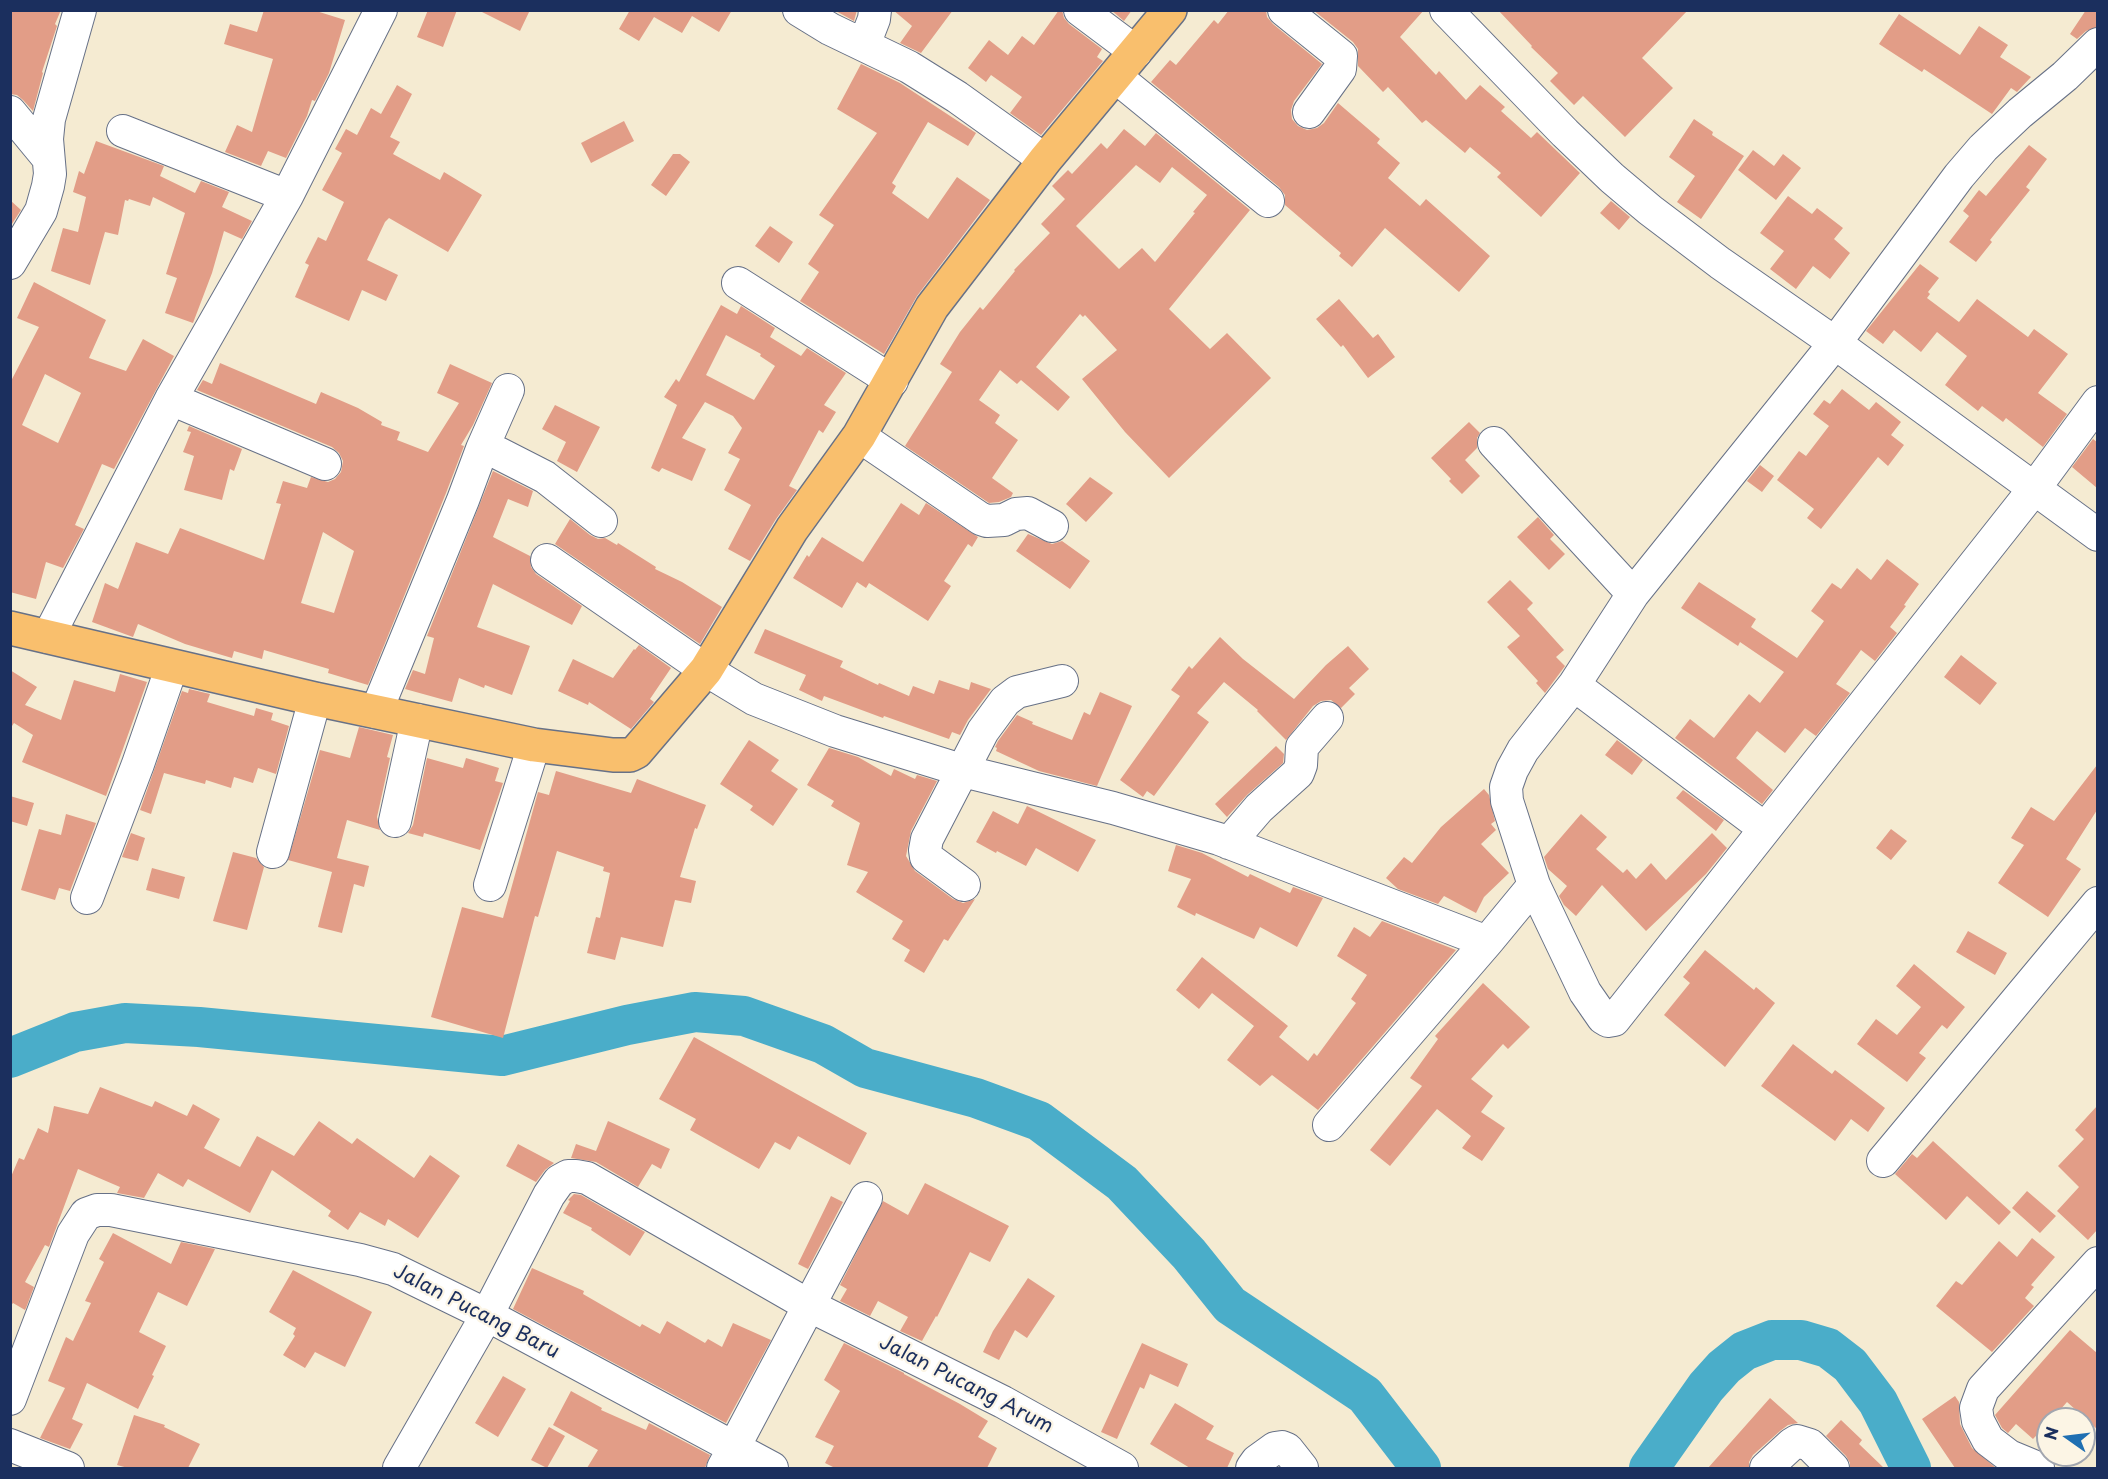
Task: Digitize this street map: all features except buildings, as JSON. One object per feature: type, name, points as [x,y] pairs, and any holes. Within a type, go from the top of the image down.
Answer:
[{"type":"main road","points":[[10,628],[315,699],[534,745],[613,755],[630,755],[636,752],[706,670],[792,529],[859,436],[932,307],[1045,160],[1170,10]]},
{"type":"street","points":[[10,263],[41,211],[48,186],[47,139],[53,99],[80,10]]},
{"type":"street","points":[[48,637],[171,399],[287,196],[381,10]]},
{"type":"street","points":[[799,10],[909,67],[957,97],[1045,160]]},
{"type":"street","points":[[864,45],[874,19],[874,10]]},
{"type":"street","points":[[1080,10],[1136,52]]},
{"type":"street","points":[[1284,10],[1341,56],[1340,69],[1309,112]]},
{"type":"street","points":[[1446,10],[1565,133],[1627,191],[1720,263],[1835,343],[2097,535]]},
{"type":"street","points":[[2097,44],[1983,148],[1959,176],[1835,343],[1633,594],[1574,685],[1523,750],[1512,770],[1506,787],[1507,801],[1534,885],[1585,992],[1603,1018],[1608,1021],[1614,1020],[2034,489],[2097,402]]},
{"type":"street","points":[[1116,77],[1268,201]]},
{"type":"street","points":[[10,112],[48,158]]},
{"type":"street","points":[[123,132],[287,196]]},
{"type":"street","points":[[738,283],[892,381]]},
{"type":"street","points":[[376,712],[508,390]]},
{"type":"street","points":[[171,399],[325,464]]},
{"type":"street","points":[[859,436],[981,519],[1004,520],[1021,513],[1028,513],[1052,526]]},
{"type":"street","points":[[1494,443],[1633,594]]},
{"type":"street","points":[[482,449],[498,453],[545,477],[601,521]]},
{"type":"street","points":[[547,560],[706,670],[754,699],[825,727],[962,770],[1113,808],[1229,843],[1487,942]]},
{"type":"street","points":[[87,898],[172,666]]},
{"type":"street","points":[[964,885],[926,857],[927,839],[983,731],[1005,701],[1017,692],[1062,681]]},
{"type":"street","points":[[1574,685],[1764,828]]},
{"type":"street","points":[[273,852],[315,699]]},
{"type":"street","points":[[1229,843],[1259,808],[1298,773],[1302,747],[1327,718]]},
{"type":"street","points":[[395,821],[417,720]]},
{"type":"street","points":[[490,885],[534,745]]},
{"type":"street","points":[[1329,1125],[1534,885]]},
{"type":"street","points":[[1883,1161],[2097,903]]},
{"type":"street","name":"Jalan Pucang Arum","points":[[487,1315],[549,1195],[559,1181],[568,1176],[587,1178],[808,1305],[1003,1402],[1122,1468]]},
{"type":"street","points":[[728,1458],[866,1197]]},
{"type":"street","name":"Jalan Pucang Baru","points":[[10,1399],[73,1234],[86,1214],[97,1210],[111,1210],[360,1260],[409,1276],[487,1315],[728,1458],[772,1468]]},
{"type":"street","points":[[2038,1468],[2009,1456],[1988,1440],[1978,1421],[1976,1408],[1983,1389],[2097,1263]]},
{"type":"street","points":[[399,1468],[487,1315]]},
{"type":"street","points":[[1766,1468],[1797,1441],[1810,1445],[1833,1468]]},
{"type":"street","points":[[10,1444],[68,1468]]},
{"type":"street","points":[[1252,1468],[1257,1461],[1275,1448],[1282,1446],[1294,1459]]},
{"type":"waterway","points":[[10,1058],[75,1032],[125,1023],[199,1027],[502,1056],[627,1025],[695,1012],[744,1016],[823,1044],[865,1068],[976,1098],[1039,1121],[1122,1183],[1189,1254],[1230,1305],[1365,1395],[1421,1468]]},
{"type":"waterway","points":[[1649,1468],[1706,1387],[1724,1367],[1744,1351],[1772,1340],[1801,1340],[1828,1348],[1850,1365],[1878,1402],[1911,1468]]}]
